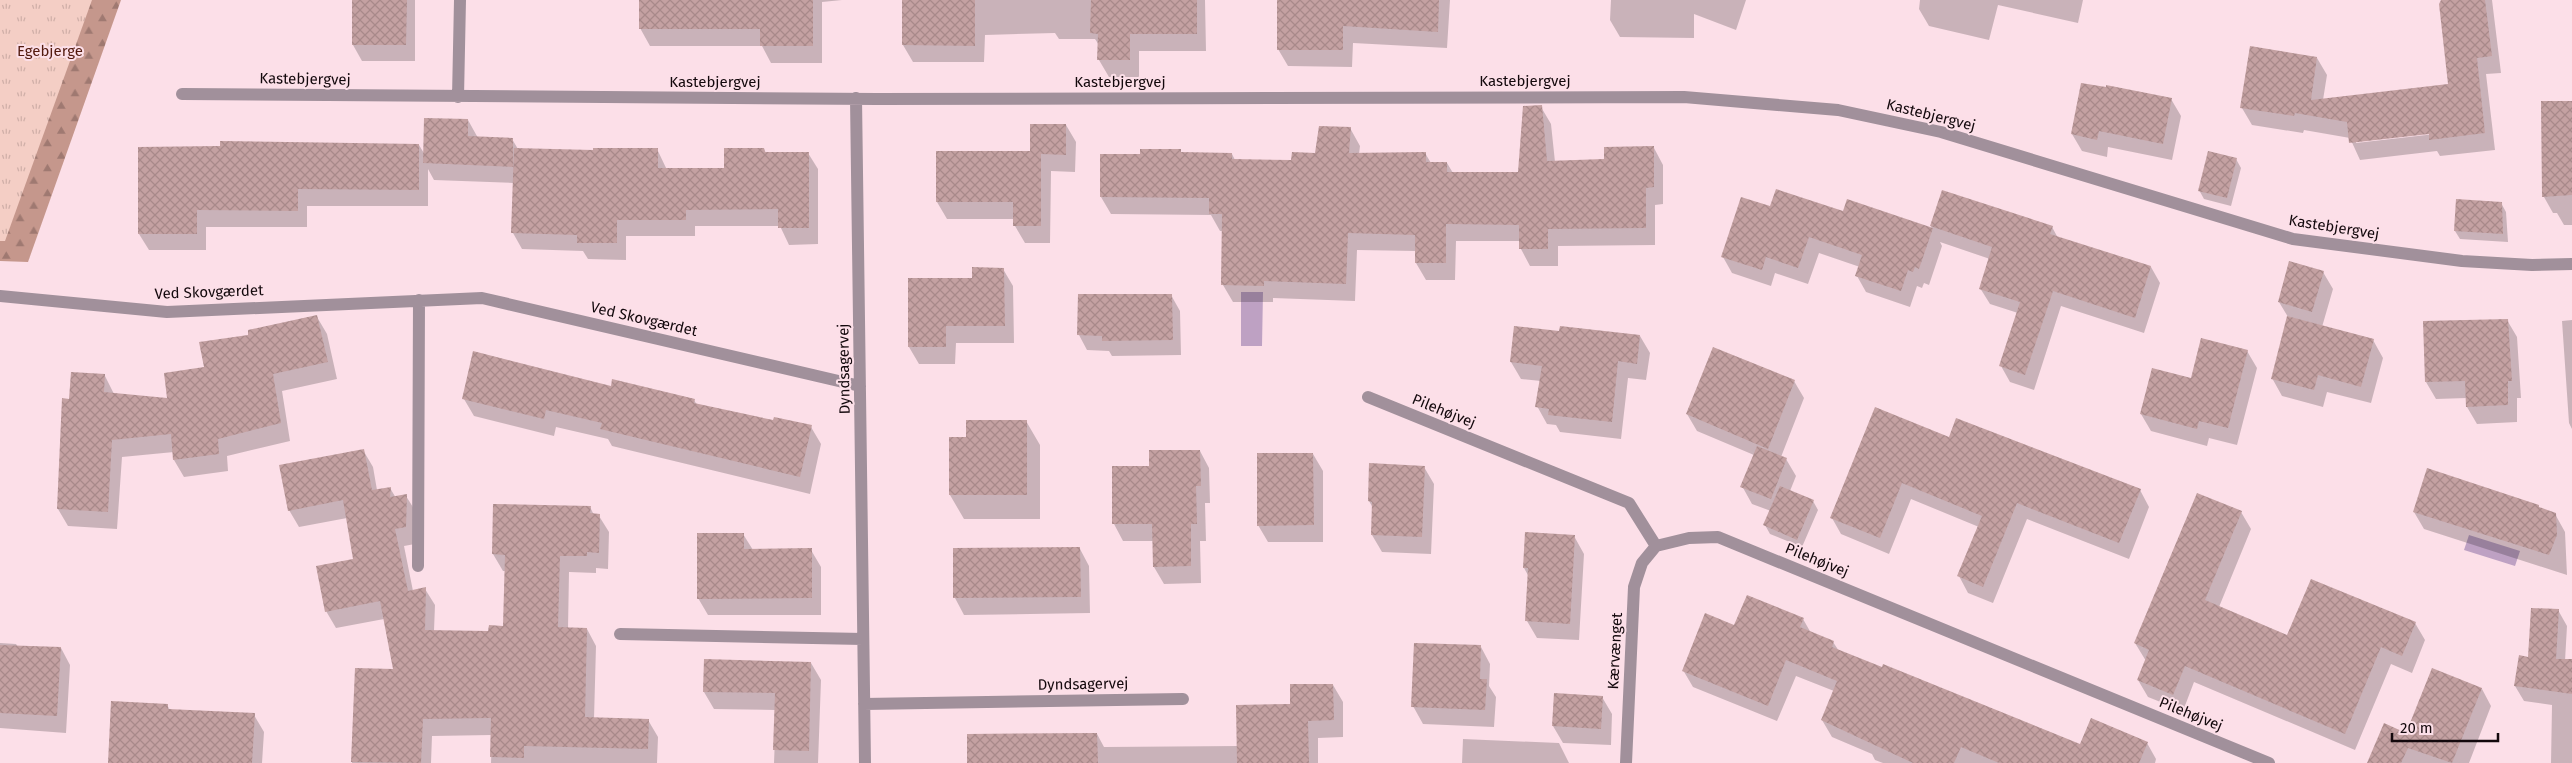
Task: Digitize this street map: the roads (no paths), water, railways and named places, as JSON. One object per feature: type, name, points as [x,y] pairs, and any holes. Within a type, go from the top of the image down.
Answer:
[{"type":"street","points":[[458,97],[460,0]]},
{"type":"street","name":"Kastebjergvej","points":[[182,94],[856,98],[1684,97],[1838,110],[1941,132],[2293,239],[2462,261],[2532,265],[2572,264]]},
{"type":"street","name":"Dyndsagervej","points":[[856,98],[865,763]]},
{"type":"street","name":"Ved Skovgærdet","points":[[0,296],[167,312],[482,298],[860,386]]},
{"type":"street","points":[[418,566],[419,300]]},
{"type":"street","name":"Pilehøjvej","points":[[1368,398],[1629,503],[1656,546],[1689,538],[1718,537],[2269,763]]},
{"type":"street","name":"Kærvænget","points":[[1626,763],[1634,587],[1642,563],[1656,546]]},
{"type":"street","points":[[620,634],[863,639]]},
{"type":"street","name":"Dyndsagervej","points":[[864,704],[1183,699]]},
{"type":"park label","name":"Egebjerge","points":[[50,51]]}]
